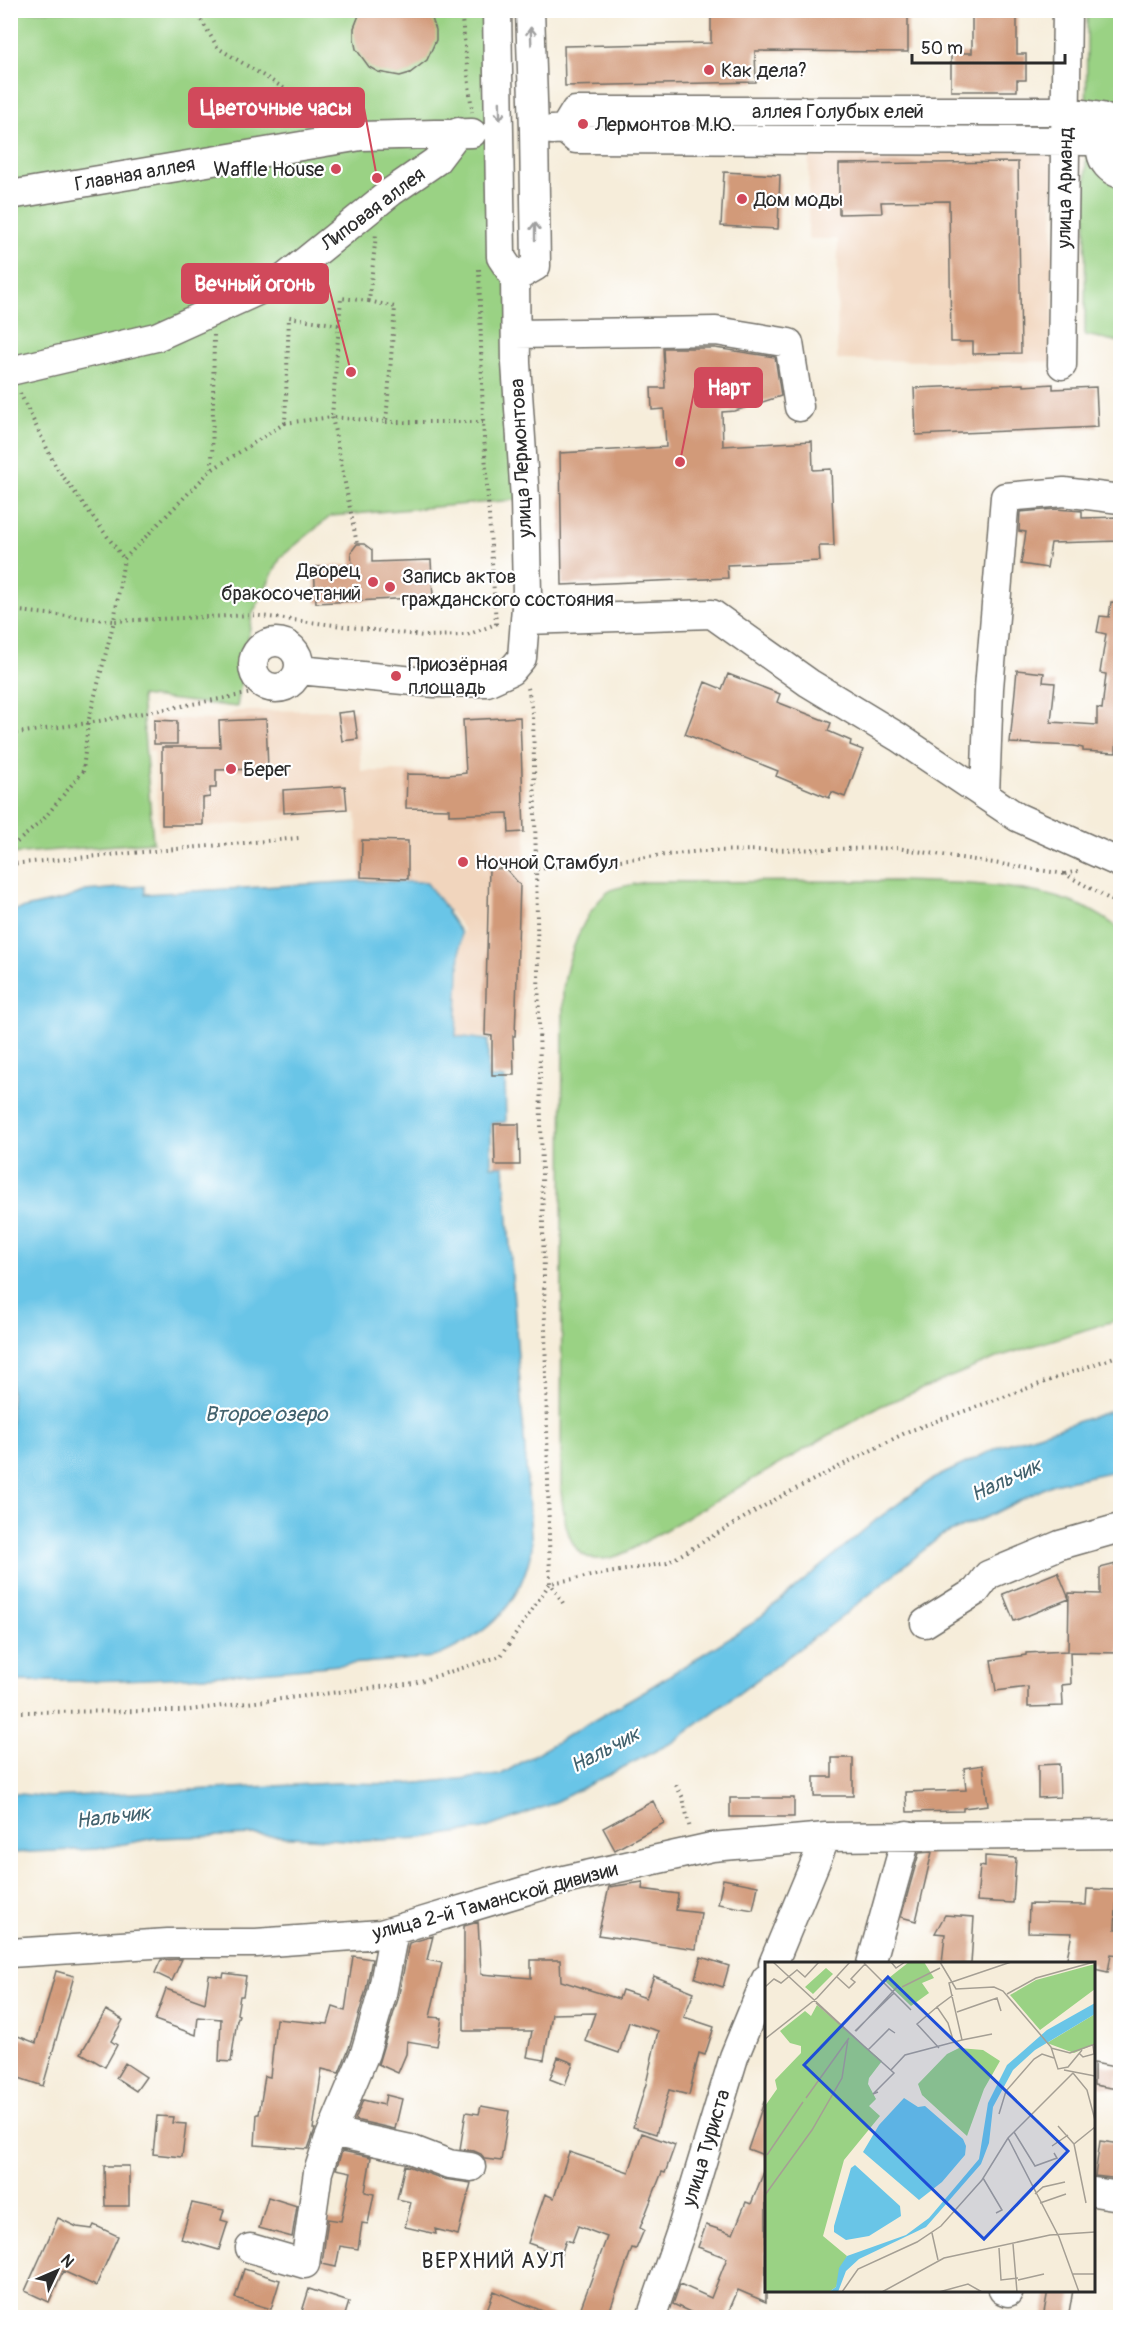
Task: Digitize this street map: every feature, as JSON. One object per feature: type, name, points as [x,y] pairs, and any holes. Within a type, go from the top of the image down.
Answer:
[{"type":"street","name":"улица Лермонтова","points":[[498,10],[501,257],[515,278],[525,499],[526,620],[522,658]]},
{"type":"street","points":[[515,278],[536,266],[530,10]]},
{"type":"street","name":"улица Арманд","points":[[1062,365],[1067,10]]},
{"type":"street","name":"аллея Голубых елей","points":[[558,129],[576,139],[1065,125],[1114,130]]},
{"type":"street","points":[[1114,130],[1102,157],[1106,165],[1120,174]]},
{"type":"street","name":"Главная аллея","points":[[10,195],[361,136],[466,133]]},
{"type":"street","name":"Липовая аллея","points":[[13,377],[156,337],[282,280],[380,201],[436,161],[466,133]]},
{"type":"street","points":[[516,334],[605,343],[716,331],[789,343],[799,407]]},
{"type":"street","points":[[985,795],[989,688],[1005,497],[1064,492],[1120,499]]},
{"type":"street","points":[[526,620],[712,614],[809,682],[898,737],[1017,817],[1119,860]]},
{"type":"street","points":[[290,679],[487,682],[511,670],[522,658]]},
{"type":"street","points":[[925,1623],[976,1591],[988,1575],[1060,1545],[1120,1528]]},
{"type":"street","name":"улица 2-й Таманской дивизии","points":[[10,1953],[168,1943],[256,1943],[381,1934],[551,1883],[712,1847],[826,1836],[1120,1834]]},
{"type":"street","points":[[872,1962],[907,1835]]},
{"type":"street","points":[[774,1962],[826,1836]]},
{"type":"street","points":[[250,2248],[305,2264],[318,2172],[365,2053],[382,1994],[394,1931]]},
{"type":"street","name":"улица Туриста","points":[[651,2318],[681,2231],[734,2057],[765,1981]]},
{"type":"street","points":[[332,2132],[410,2149],[449,2164],[471,2167]]},
{"type":"street","points":[[1095,2192],[1120,2196]]},
{"type":"path","points":[[195,10],[218,48],[361,136]]},
{"type":"path","points":[[461,10],[466,133]]},
{"type":"path","points":[[369,301],[380,201]]},
{"type":"path","points":[[10,610],[114,621],[252,615],[424,636],[467,635],[496,624],[483,422],[478,260]]},
{"type":"path","points":[[357,544],[332,417],[341,298],[394,307],[386,422]]},
{"type":"path","points":[[212,469],[215,310]]},
{"type":"path","points":[[285,423],[290,317],[339,325]]},
{"type":"path","points":[[13,377],[56,468],[124,560]]},
{"type":"path","points":[[10,848],[42,821],[83,771],[88,723],[114,621],[124,560],[212,469],[285,423],[332,417],[386,422],[483,422]]},
{"type":"path","points":[[522,658],[533,714],[550,1583],[565,1606]]},
{"type":"path","points":[[10,734],[88,723],[290,679]]},
{"type":"path","points":[[10,864],[299,838]]},
{"type":"path","points":[[537,869],[702,851],[897,848],[1065,874]]},
{"type":"path","points":[[10,1712],[181,1711],[414,1683],[501,1656],[550,1583],[667,1563],[776,1499],[909,1431],[1120,1355]]},
{"type":"path","points":[[676,1785],[684,1798],[694,1851]]},
{"type":"shaded area","points":[[809,149],[1054,152],[1052,362],[837,360],[838,239],[808,239]]},
{"type":"shaded area","points":[[358,710],[361,771],[462,772],[460,714],[526,715],[526,833],[520,1039],[457,1036],[463,929],[426,881],[360,880],[356,813],[159,831],[154,751],[149,751],[150,718],[216,720],[237,711]]},
{"type":"green space","points":[[11,11],[497,11],[525,499],[331,516],[281,557],[252,615],[237,707],[141,696],[153,842],[11,854]]},
{"type":"green space","points":[[1087,11],[1120,11],[1120,342],[1085,335]]},
{"type":"green space","points":[[899,881],[985,885],[1045,894],[1098,914],[1120,930],[1120,1319],[1001,1356],[876,1408],[627,1552],[609,1558],[594,1559],[583,1555],[569,1535],[561,1490],[563,989],[572,950],[584,924],[591,911],[608,892],[644,882]]},
{"type":"water","name":"Второе озеро","points":[[360,881],[426,882],[448,911],[447,913],[461,933],[456,1036],[488,1040],[488,1078],[505,1078],[506,1122],[491,1123],[491,1166],[504,1166],[532,1547],[520,1585],[512,1600],[489,1626],[458,1646],[434,1657],[180,1677],[96,1681],[11,1681],[11,911],[65,899],[85,891],[144,886],[145,894]]},
{"type":"water","name":"Нальчик","points":[[1120,1408],[1120,1470],[1053,1484],[993,1514],[941,1536],[843,1616],[673,1742],[547,1806],[483,1829],[422,1838],[363,1841],[256,1835],[155,1838],[98,1849],[11,1853],[11,1793],[50,1797],[335,1783],[407,1784],[500,1775],[646,1690],[753,1623],[876,1520],[931,1480],[1001,1446]]},
{"type":"building","points":[[361,10],[429,10],[436,30],[436,40],[427,60],[410,73],[400,76],[378,72],[369,67],[356,49],[354,39],[354,28]]},
{"type":"building","points":[[711,10],[908,13],[908,52],[755,51],[756,82],[565,86],[564,46],[711,43]]},
{"type":"building","points":[[972,10],[1017,10],[1017,54],[1026,54],[1026,80],[1017,80],[1017,91],[951,91],[951,53],[972,53]]},
{"type":"building","points":[[1018,162],[1021,353],[973,354],[973,342],[951,342],[949,201],[881,202],[882,213],[839,214],[839,164]]},
{"type":"building","points":[[724,172],[780,175],[778,229],[721,226]]},
{"type":"building","points":[[663,348],[715,348],[775,357],[781,396],[735,411],[722,412],[723,446],[812,441],[813,470],[831,469],[834,546],[819,546],[820,561],[727,565],[728,578],[562,585],[560,453],[666,447],[664,409],[652,410],[651,388],[665,388]]},
{"type":"building","points":[[1024,384],[1024,386],[1053,384],[1053,389],[1096,387],[1098,427],[916,435],[914,388]]},
{"type":"building","points":[[1056,509],[1082,511],[1082,518],[1120,517],[1120,541],[1051,543],[1047,568],[1021,564],[1026,532],[1019,531],[1020,512]]},
{"type":"building","name":"Дворец бракосочетаний","points":[[357,544],[364,544],[372,550],[372,562],[431,560],[433,597],[316,603],[314,567],[352,565],[351,552]]},
{"type":"building","points":[[1111,602],[1120,603],[1120,704],[1118,704],[1116,753],[1083,751],[1083,748],[1074,746],[1010,743],[1017,670],[1044,673],[1043,682],[1055,683],[1051,722],[1097,725],[1097,708],[1102,709],[1106,674],[1100,673],[1106,634],[1097,632],[1100,616],[1109,617]]},
{"type":"building","points":[[728,674],[780,694],[777,702],[831,723],[828,731],[851,741],[850,745],[863,750],[845,797],[832,792],[829,798],[776,776],[778,771],[685,734],[705,682],[722,689]]},
{"type":"building","points":[[354,711],[358,739],[342,741],[338,713]]},
{"type":"building","points":[[520,717],[524,832],[509,833],[508,813],[449,815],[449,809],[406,808],[407,774],[466,773],[463,720]]},
{"type":"building","points":[[266,719],[268,769],[216,770],[216,788],[210,788],[210,797],[203,798],[203,825],[162,825],[162,747],[220,747],[219,721]]},
{"type":"building","points":[[154,720],[177,721],[177,744],[154,744]]},
{"type":"building","points":[[345,786],[347,809],[284,813],[283,790]]},
{"type":"building","points":[[362,840],[408,841],[408,879],[361,877]]},
{"type":"building","points":[[489,868],[506,869],[520,885],[515,1036],[513,1036],[514,1075],[492,1075],[492,1036],[485,1035]]},
{"type":"building","points":[[494,1124],[519,1124],[520,1165],[495,1165]]},
{"type":"building","points":[[1120,1563],[1120,1653],[1070,1652],[1071,1684],[1062,1685],[1063,1706],[1028,1707],[1028,1687],[996,1691],[991,1660],[1026,1655],[1026,1653],[1068,1651],[1069,1593],[1100,1594],[1100,1568]]},
{"type":"building","points":[[1058,1572],[1069,1599],[1014,1621],[1003,1594]]},
{"type":"building","points":[[832,1758],[853,1758],[853,1796],[814,1796],[814,1777],[832,1777]]},
{"type":"building","points":[[1059,1764],[1060,1797],[1038,1798],[1038,1765]]},
{"type":"building","points":[[983,1765],[988,1805],[963,1808],[963,1811],[907,1812],[906,1792],[966,1790],[964,1768]]},
{"type":"building","points":[[730,1798],[794,1798],[794,1817],[730,1817]]},
{"type":"building","points":[[653,1801],[664,1823],[615,1850],[603,1828]]},
{"type":"building","points":[[932,1852],[916,1921],[901,1917],[919,1853]]},
{"type":"building","points":[[985,1856],[1016,1858],[1013,1903],[977,1901],[980,1866],[985,1867]]},
{"type":"building","points":[[723,1879],[758,1886],[753,1910],[718,1904]]},
{"type":"building","points":[[643,1882],[642,1889],[678,1894],[676,1910],[701,1913],[696,1949],[598,1935],[609,1887]]},
{"type":"building","points":[[1087,1889],[1117,1890],[1115,1929],[1120,1929],[1120,1955],[1111,1954],[1108,1972],[1095,1969],[1095,1962],[1067,1958],[1072,1933],[1028,1932],[1029,1904],[1086,1905]]},
{"type":"building","points":[[945,1915],[974,1917],[971,1962],[942,1962],[945,1934],[935,1933]]},
{"type":"building","points":[[478,1922],[481,1974],[531,1978],[531,1960],[560,1960],[561,1981],[619,1999],[622,1990],[646,1998],[654,1976],[694,1992],[684,2017],[714,2027],[705,2055],[699,2053],[689,2095],[669,2090],[656,2134],[633,2127],[658,2031],[629,2022],[619,2053],[585,2041],[595,2013],[552,2014],[544,2060],[527,2057],[532,2031],[464,2031],[464,1926]]},
{"type":"building","points":[[433,1936],[427,1960],[442,1963],[430,2017],[442,2018],[437,2046],[407,2041],[406,2054],[398,2073],[378,2064],[398,1999],[409,1943]]},
{"type":"building","points":[[353,1956],[372,1959],[366,1990],[339,2073],[322,2069],[313,2129],[315,2129],[308,2149],[255,2145],[257,2114],[259,2114],[265,2076],[270,2077],[276,2019],[328,2024],[333,2007],[345,2011]]},
{"type":"building","points":[[701,1957],[729,1966],[723,1987],[695,1978]]},
{"type":"building","points":[[182,1959],[172,1981],[155,1973],[161,1960]]},
{"type":"building","points":[[56,1971],[74,1976],[43,2086],[10,2075],[10,2033],[36,2043]]},
{"type":"building","points":[[224,1973],[246,1976],[243,1996],[240,1996],[231,2062],[219,2061],[221,2019],[198,2017],[196,2035],[155,2020],[166,1989],[205,2003],[209,1975],[223,1977]]},
{"type":"building","points":[[106,2010],[123,2020],[111,2041],[117,2045],[105,2067],[81,2053]]},
{"type":"building","points":[[558,2057],[573,2063],[565,2085],[550,2079]]},
{"type":"building","points":[[125,2063],[146,2077],[136,2091],[116,2078]]},
{"type":"building","points":[[1095,2063],[1120,2068],[1117,2089],[1095,2085]]},
{"type":"building","points":[[386,2095],[402,2099],[395,2129],[355,2120],[363,2100],[384,2105]]},
{"type":"building","points":[[764,2102],[765,2156],[748,2149]]},
{"type":"building","points":[[481,2106],[509,2111],[501,2161],[485,2159],[474,2151],[460,2149],[466,2112],[479,2114]]},
{"type":"building","points":[[157,2116],[173,2117],[172,2123],[186,2124],[182,2157],[153,2154]]},
{"type":"building","points":[[642,2133],[675,2145],[640,2228],[644,2230],[636,2249],[632,2248],[607,2318],[577,2318],[607,2237],[578,2226],[572,2242],[566,2240],[561,2255],[528,2243],[545,2194],[554,2198],[569,2152],[629,2172]]},
{"type":"building","points":[[1100,2141],[1120,2144],[1120,2179],[1095,2176]]},
{"type":"building","points":[[342,2151],[371,2157],[365,2192],[374,2194],[368,2224],[362,2223],[358,2249],[340,2246],[336,2267],[322,2264],[328,2219],[341,2221],[351,2172],[336,2169]]},
{"type":"building","points":[[405,2165],[443,2179],[471,2183],[458,2235],[435,2229],[436,2234],[405,2227],[411,2202],[397,2199]]},
{"type":"building","points":[[104,2166],[129,2166],[129,2206],[105,2206]]},
{"type":"building","points":[[765,2169],[766,2302],[738,2290],[726,2318],[703,2318],[673,2304],[680,2284],[711,2298],[727,2258],[698,2247],[706,2225],[733,2234],[746,2202],[751,2204]]},
{"type":"building","points":[[268,2197],[297,2206],[292,2237],[259,2228]]},
{"type":"building","points":[[192,2203],[224,2210],[221,2220],[228,2222],[219,2250],[181,2239]]},
{"type":"building","points":[[58,2218],[77,2227],[92,2229],[94,2225],[118,2236],[96,2286],[63,2271],[49,2302],[25,2291]]},
{"type":"building","points":[[244,2269],[280,2280],[271,2309],[235,2298]]},
{"type":"building","points":[[309,2289],[349,2302],[344,2318],[300,2318]]},
{"type":"building","points":[[494,2291],[557,2317],[557,2318],[484,2318]]},
{"type":"building","points":[[1048,2292],[1073,2292],[1068,2318],[1043,2318]]},
{"type":"place","name":"Как дела?","points":[[709,70]]},
{"type":"place","name":"Лермонтов М.Ю.","points":[[583,124]]},
{"type":"place","name":"Waffle House","points":[[336,169]]},
{"type":"place","name":"Цветочные часы","points":[[377,178]]},
{"type":"place","name":"Дом моды","points":[[742,199]]},
{"type":"place","name":"Вечный огонь","points":[[351,372]]},
{"type":"place","name":"Нарт","points":[[680,462]]},
{"type":"place","name":"Дворец бракосочетаний","points":[[373,582]]},
{"type":"place","name":"Запись актов гражданского состояния","points":[[390,587]]},
{"type":"place","name":"Приозёрная площадь","points":[[396,676]]},
{"type":"place","name":"Берег","points":[[231,769]]},
{"type":"place","name":"Ночной Стамбул","points":[[463,862]]},
{"type":"district","name":"ВЕРХНИЙ АУЛ","points":[[493,2261]]}]
